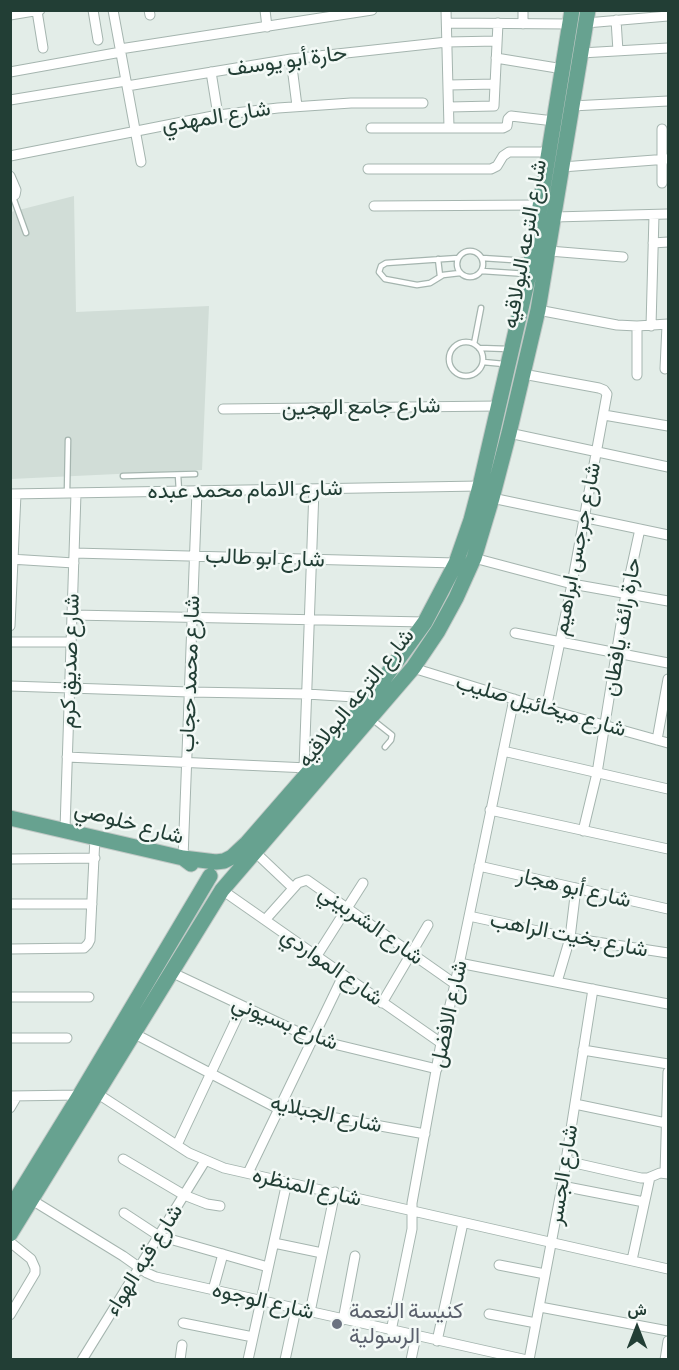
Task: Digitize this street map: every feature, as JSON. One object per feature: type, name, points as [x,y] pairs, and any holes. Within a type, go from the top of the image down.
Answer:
[{"type":"main road","name":"شارع الترعه البولاقيه","points":[[183,858],[216,862],[232,857],[317,765],[371,719],[413,668],[452,606],[474,558],[492,498],[538,310],[581,53],[579,17]]},
{"type":"main road","name":"شارع الترعه البولاقيه","points":[[10,1209],[26,1196],[98,1094],[227,885],[256,853],[317,765],[370,698],[425,622],[456,563],[471,520],[499,406],[530,267],[563,69],[579,17]]},
{"type":"main road","points":[[530,267],[544,277]]},
{"type":"main road","name":"شارع خلوصي","points":[[10,818],[183,858],[227,885]]},
{"type":"main road","name":"شارع الترعه البولاقيه","points":[[10,1234],[26,1196],[80,1095],[210,876]]},
{"type":"street","points":[[93,10],[98,40]]},
{"type":"street","points":[[113,10],[141,162]]},
{"type":"street","points":[[265,10],[267,27]]},
{"type":"street","points":[[10,72],[120,51],[372,10]]},
{"type":"street","points":[[446,10],[449,128]]},
{"type":"street","points":[[523,10],[523,24]]},
{"type":"street","points":[[10,15],[39,11],[43,48]]},
{"type":"street","points":[[447,23],[523,24],[579,17],[616,20],[669,16]]},
{"type":"street","points":[[616,20],[618,51]]},
{"type":"street","points":[[449,107],[494,106],[498,23]]},
{"type":"street","name":"حارة أبو يوسف","points":[[10,100],[291,59],[447,42],[497,41]]},
{"type":"street","points":[[581,53],[669,48]]},
{"type":"street","points":[[496,58],[563,69]]},
{"type":"street","points":[[291,59],[297,106]]},
{"type":"street","points":[[212,72],[218,115]]},
{"type":"street","points":[[449,85],[495,84]]},
{"type":"street","points":[[572,106],[669,101]]},
{"type":"street","name":"شارع المهدي","points":[[10,156],[218,115],[297,106],[423,103]]},
{"type":"street","points":[[371,128],[503,128],[507,126],[510,116],[554,121]]},
{"type":"street","points":[[662,129],[665,160],[662,183]]},
{"type":"street","points":[[368,169],[491,169],[497,166],[503,156],[509,152],[549,152]]},
{"type":"street","points":[[562,167],[665,160]]},
{"type":"street","points":[[10,176],[16,190],[12,197]]},
{"type":"street","points":[[374,206],[540,205]]},
{"type":"street","points":[[554,217],[669,214]]},
{"type":"street","points":[[651,326],[654,215]]},
{"type":"street","points":[[653,243],[669,242]]},
{"type":"street","points":[[549,251],[623,257]]},
{"type":"street","points":[[538,310],[611,324],[637,326],[668,324],[664,369]]},
{"type":"street","points":[[637,326],[637,375]]},
{"type":"street","name":"شارع جرجس ابراهيم","points":[[523,374],[604,390],[607,394],[546,709]]},
{"type":"street","name":"شارع جامع الهجين","points":[[223,409],[499,406]]},
{"type":"street","points":[[604,415],[669,426]]},
{"type":"street","points":[[509,433],[669,467]]},
{"type":"street","name":"شارع الامام محمد عبده","points":[[13,494],[480,486]]},
{"type":"street","points":[[68,757],[317,765],[307,694],[314,489]]},
{"type":"street","name":"شارع محمد حجاب","points":[[183,858],[197,491]]},
{"type":"street","name":"شارع صديق كرم","points":[[65,829],[74,558],[72,493]]},
{"type":"street","points":[[10,626],[13,494]]},
{"type":"street","points":[[492,498],[669,535]]},
{"type":"street","name":"حارة رائف يافطان","points":[[583,831],[597,773],[626,593],[640,529]]},
{"type":"street","name":"شارع ابو طالب","points":[[12,559],[194,556],[456,563]]},
{"type":"street","points":[[474,558],[572,584],[669,601]]},
{"type":"street","points":[[72,615],[425,622]]},
{"type":"street","points":[[515,633],[669,663]]},
{"type":"street","points":[[10,642],[71,642]]},
{"type":"street","name":"شارع ميخائيل صليب","points":[[413,668],[546,709],[669,743]]},
{"type":"street","points":[[657,740],[669,679]]},
{"type":"street","points":[[10,686],[307,694],[370,698]]},
{"type":"street","name":"شارع الافضل","points":[[392,1330],[412,1229],[412,1203],[441,1043],[514,699]]},
{"type":"street","points":[[503,751],[669,789]]},
{"type":"street","points":[[490,810],[669,849]]},
{"type":"street","points":[[10,949],[84,948],[90,940],[95,837]]},
{"type":"street","points":[[256,853],[293,888]]},
{"type":"street","points":[[10,859],[94,858]]},
{"type":"street","name":"شارع أبو هجار","points":[[479,866],[669,909]]},
{"type":"street","name":"شارع الشربيني","points":[[265,920],[300,881],[307,880],[455,984]]},
{"type":"street","points":[[316,957],[363,883]]},
{"type":"street","name":"شارع المواردي","points":[[227,885],[265,920],[441,1043]]},
{"type":"street","points":[[557,982],[570,938],[576,888]]},
{"type":"street","points":[[10,904],[92,904]]},
{"type":"street","name":"شارع بخيت الراهب","points":[[469,915],[570,938],[669,953]]},
{"type":"street","points":[[382,1003],[428,925]]},
{"type":"street","points":[[459,963],[669,1004]]},
{"type":"street","name":"شارع بسيوني","points":[[173,974],[313,1039],[437,1069]]},
{"type":"street","points":[[248,1173],[343,976]]},
{"type":"street","name":"شارع الجسر","points":[[528,1359],[562,1186],[593,989]]},
{"type":"street","points":[[10,997],[89,998]]},
{"type":"street","points":[[177,1145],[242,1007]]},
{"type":"street","name":"شارع الجبلايه","points":[[135,1034],[280,1108],[425,1134]]},
{"type":"street","points":[[10,1038],[67,1038]]},
{"type":"street","points":[[583,1050],[669,1064]]},
{"type":"street","points":[[566,1161],[640,1178],[667,1174],[666,1123],[669,1072]]},
{"type":"street","points":[[10,1108],[14,1096],[98,1094]]},
{"type":"street","name":"شارع المنظره","points":[[98,1094],[177,1145],[205,1161],[224,1168],[669,1269]]},
{"type":"street","points":[[575,1104],[666,1123]]},
{"type":"street","points":[[123,1160],[184,1195],[207,1204],[220,1206]]},
{"type":"street","name":"شارع قبه الهواء","points":[[82,1359],[205,1161]]},
{"type":"street","points":[[632,1260],[650,1177]]},
{"type":"street","points":[[248,1359],[287,1182]]},
{"type":"street","points":[[562,1186],[645,1202]]},
{"type":"street","points":[[310,1312],[335,1192]]},
{"type":"street","name":"شارع الوجوه","points":[[26,1196],[156,1277],[437,1341],[528,1359]]},
{"type":"street","points":[[124,1213],[159,1236],[268,1267]]},
{"type":"street","points":[[437,1341],[463,1222]]},
{"type":"street","points":[[10,1242],[30,1258],[35,1268],[35,1273],[10,1315]]},
{"type":"street","points":[[274,1242],[322,1253]]},
{"type":"street","points":[[213,1290],[223,1254]]},
{"type":"street","points":[[343,1320],[356,1256]]},
{"type":"street","points":[[499,1265],[545,1274]]},
{"type":"street","points":[[540,1307],[669,1331]]},
{"type":"street","points":[[285,1359],[296,1309]]},
{"type":"street","points":[[489,1314],[536,1323]]},
{"type":"street","points":[[183,1323],[253,1337]]},
{"type":"street","points":[[411,1359],[416,1336]]},
{"type":"street","points":[[664,1359],[669,1341]]},
{"type":"street","points":[[180,1359],[182,1345]]},
{"type":"lane","points":[[12,197],[26,233]]},
{"type":"lane","points":[[460,273],[456,266],[458,258],[464,252],[472,251],[482,258],[530,267]]},
{"type":"lane","points":[[458,258],[386,263],[381,266],[379,272],[385,279],[417,285],[430,283],[440,276],[460,273],[472,277],[482,270],[530,267]]},
{"type":"lane","points":[[482,258],[482,270]]},
{"type":"lane","points":[[438,259],[440,276]]},
{"type":"lane","points":[[476,346],[481,308]]},
{"type":"lane","points":[[476,346],[482,352],[483,362],[478,371],[468,375],[458,374],[451,366],[450,356],[455,347],[464,342],[510,357]]},
{"type":"lane","points":[[483,362],[510,357]]},
{"type":"lane","points":[[68,440],[72,493]]},
{"type":"lane","points":[[123,476],[195,474]]},
{"type":"lane","points":[[178,475],[179,491]]},
{"type":"lane","points":[[371,719],[392,735],[385,747]]},
{"type":"shaded area","points":[[74,196],[76,312],[209,306],[202,470],[11,479],[11,212]]},
{"type":"place","name":"كنيسة النعمة الرسولية","points":[[337,1324]]}]
